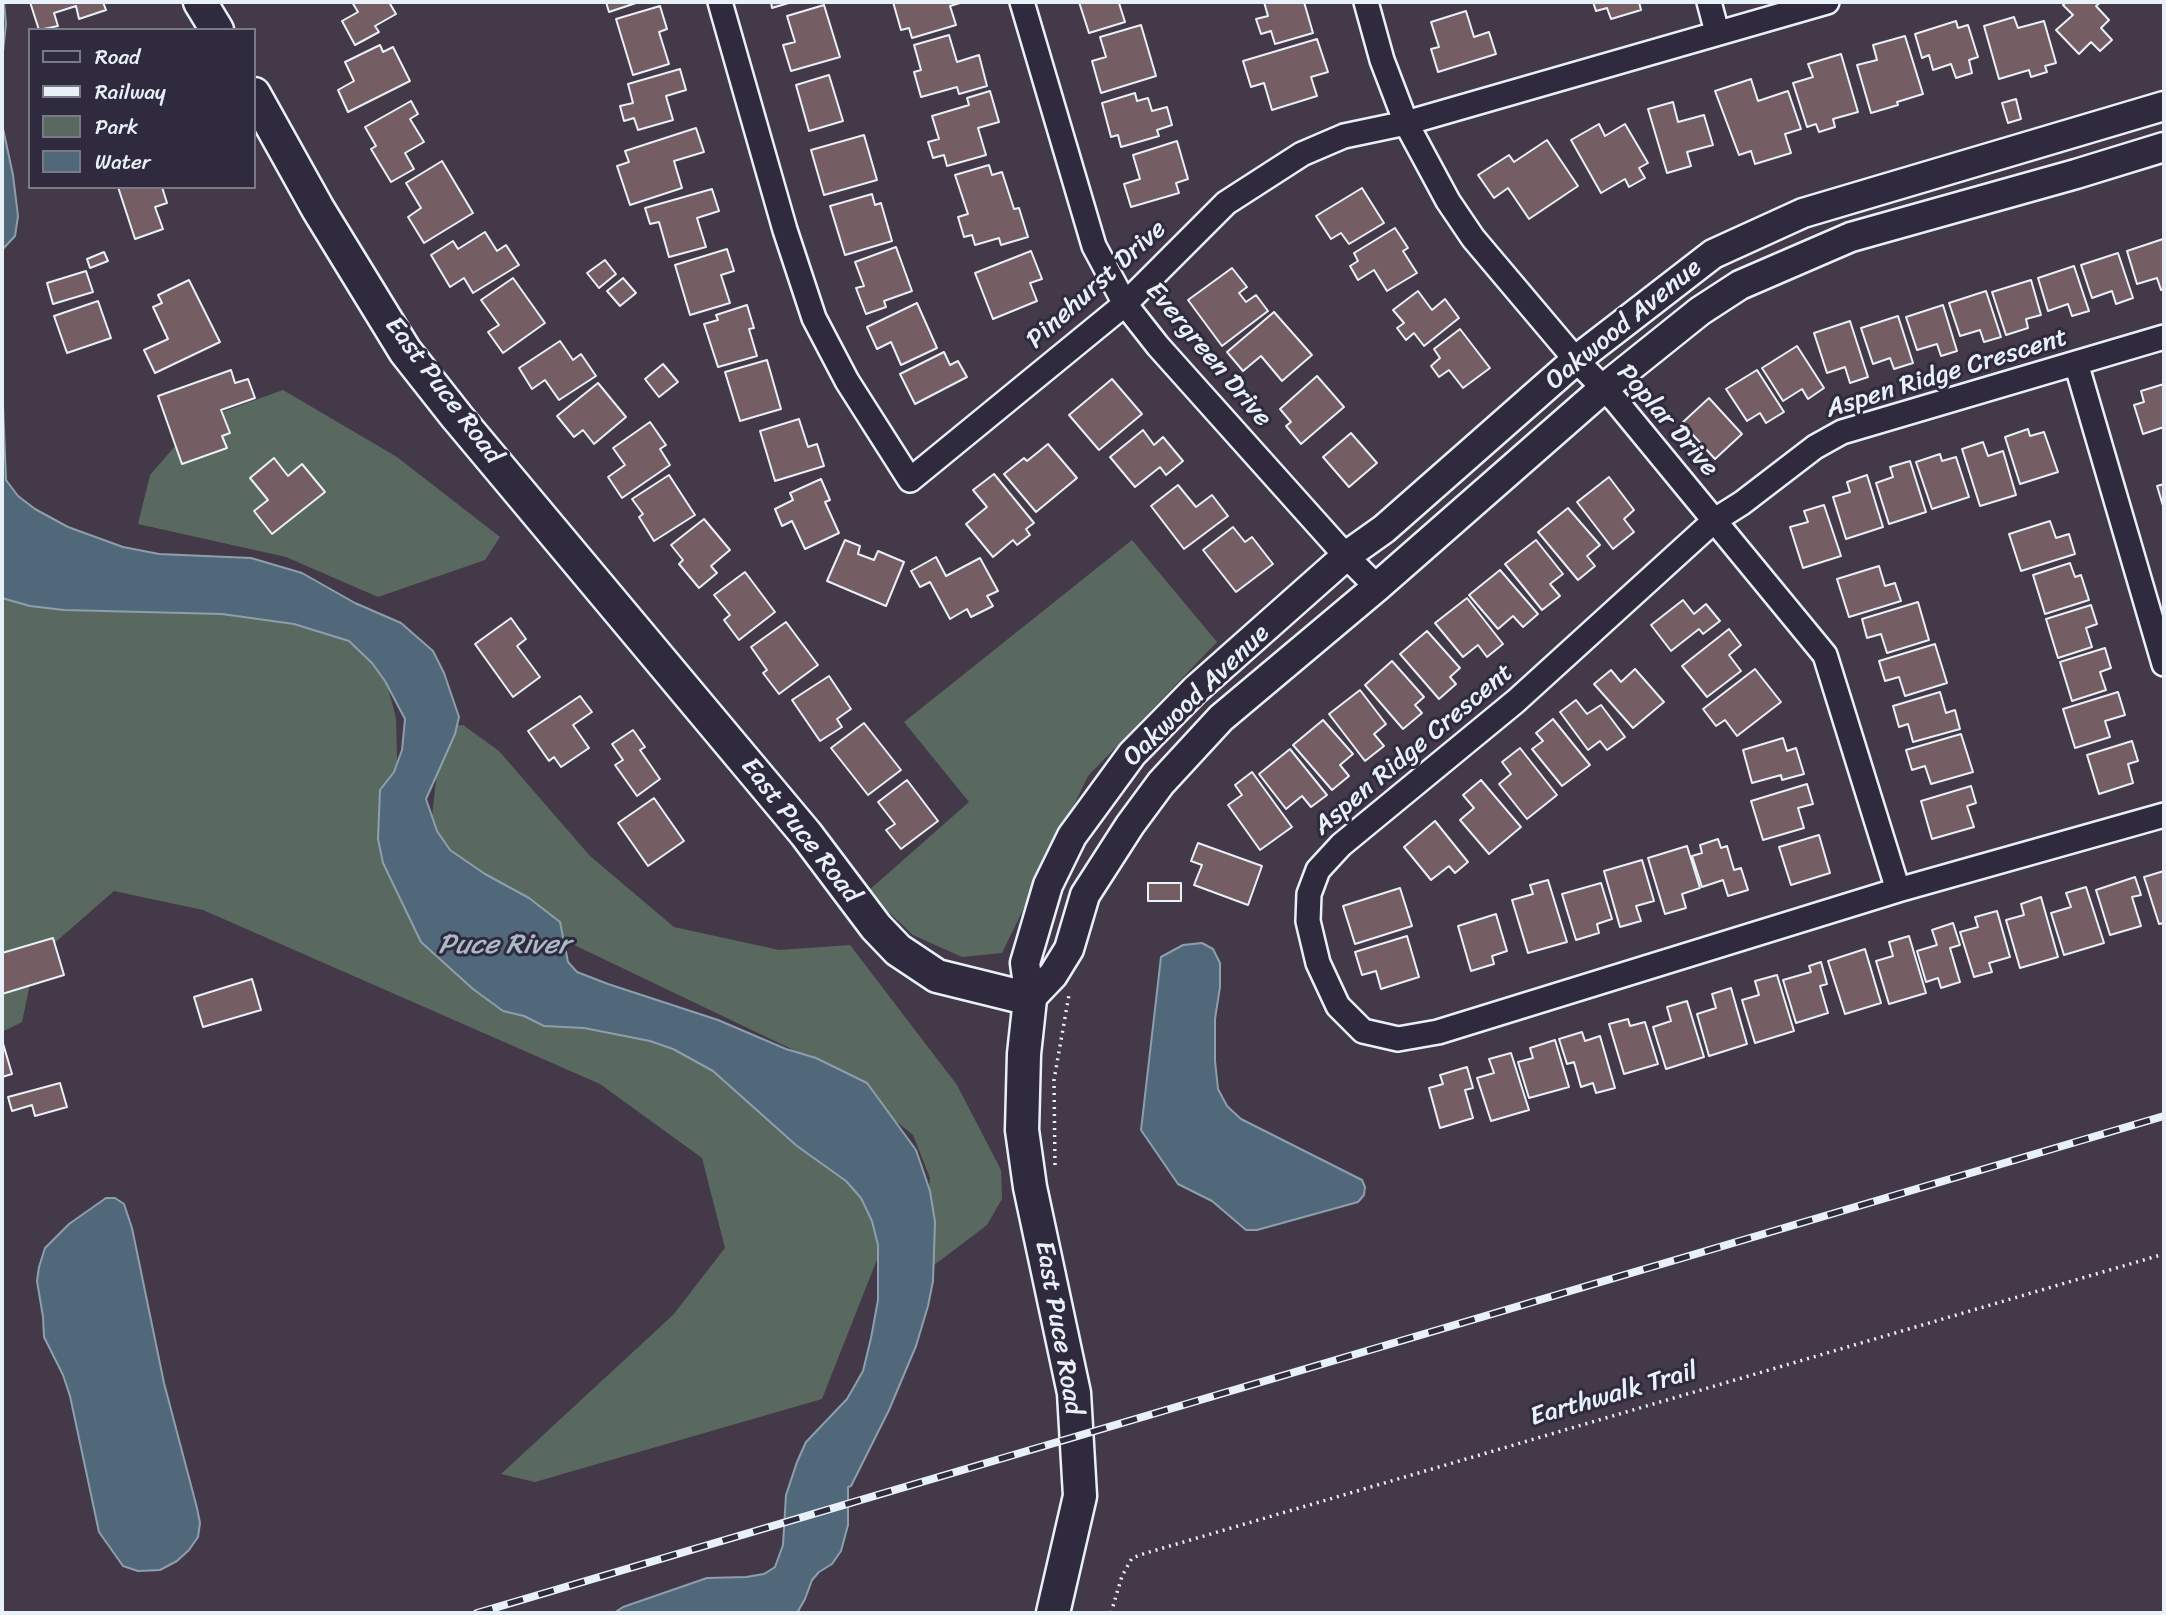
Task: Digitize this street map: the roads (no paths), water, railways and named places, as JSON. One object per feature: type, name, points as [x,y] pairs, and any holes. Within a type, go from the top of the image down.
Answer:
[{"type":"main road","points":[[200,2],[216,28]]},
{"type":"main road","name":"East Puce Road","points":[[256,98],[318,209],[405,351],[457,417],[806,834],[876,927],[898,950],[937,975],[1030,999],[1024,1054],[1022,1130],[1030,1187],[1074,1393],[1080,1496],[1053,1613]]},
{"type":"street","name":"Pinehurst Drive","points":[[720,2],[785,230],[814,318],[847,381],[910,480],[1125,304],[1226,203],[1301,154],[1344,136],[1406,123],[1827,2]]},
{"type":"street","name":"Evergreen Drive","points":[[1022,2],[1094,246],[1125,304],[1158,346],[1377,587]]},
{"type":"street","name":"Poplar Drive","points":[[1366,2],[1382,60],[1406,123],[1448,201],[1473,238],[1576,360],[1604,388],[1825,655],[1898,890]]},
{"type":"street","points":[[1709,2],[1717,32]]},
{"type":"street","name":"Oakwood Avenue","points":[[1030,999],[1025,963],[1048,885],[1072,836],[1132,754],[1167,718],[1346,556],[1384,530],[1576,360],[1713,254],[1781,222],[1869,192],[2164,106]]},
{"type":"street","name":"Oakwood Avenue","points":[[1030,999],[1053,975],[1069,949],[1085,895],[1130,825],[1161,783],[1221,718],[1377,587],[1604,388],[1700,312],[1740,285],[1852,237],[2164,147]]},
{"type":"street","name":"Aspen Ridge Crescent","points":[[2164,337],[1842,432],[1815,447],[1742,503],[1715,520],[1516,701],[1341,845],[1318,870],[1310,894],[1308,921],[1318,962],[1338,1006],[1363,1031],[1398,1040],[1438,1032],[1898,890],[2164,815]]},
{"type":"street","points":[[2076,363],[2164,664]]},
{"type":"water","points":[[2,2],[6,24],[2,124]]},
{"type":"water","points":[[2,124],[18,216],[15,236],[2,250]]},
{"type":"water","name":"Puce River","points":[[2,380],[6,480],[18,496],[35,509],[68,527],[123,547],[159,554],[251,558],[302,573],[355,603],[401,623],[433,651],[444,673],[459,717],[455,734],[426,799],[437,831],[450,850],[485,874],[529,898],[560,922],[568,962],[577,972],[718,1020],[786,1049],[816,1058],[867,1083],[916,1150],[930,1191],[935,1222],[933,1281],[928,1306],[916,1346],[889,1410],[851,1486],[848,1487],[848,1525],[841,1551],[832,1564],[812,1580],[797,1613],[614,1613],[623,1607],[707,1578],[746,1577],[764,1574],[775,1567],[783,1545],[786,1495],[797,1462],[806,1442],[847,1399],[863,1371],[871,1338],[878,1300],[878,1245],[872,1221],[861,1198],[846,1181],[797,1146],[713,1071],[673,1049],[650,1041],[584,1028],[544,1026],[524,1016],[503,1011],[473,989],[421,942],[383,863],[378,839],[380,790],[394,772],[402,750],[405,719],[385,681],[372,663],[349,641],[294,624],[222,614],[64,610],[30,606],[2,598]]},
{"type":"water","points":[[1202,943],[1213,949],[1220,963],[1220,987],[1215,1019],[1215,1061],[1218,1089],[1227,1106],[1241,1119],[1362,1180],[1364,1195],[1358,1202],[1257,1230],[1246,1230],[1212,1201],[1178,1184],[1141,1130],[1161,957],[1183,945]]},
{"type":"water","points":[[106,1198],[115,1198],[124,1204],[132,1228],[164,1383],[200,1523],[198,1537],[189,1550],[177,1561],[160,1570],[138,1571],[123,1566],[99,1532],[70,1396],[44,1337],[37,1281],[45,1248],[69,1224]]},
{"type":"railway","points":[[477,1613],[2164,1116]]}]
